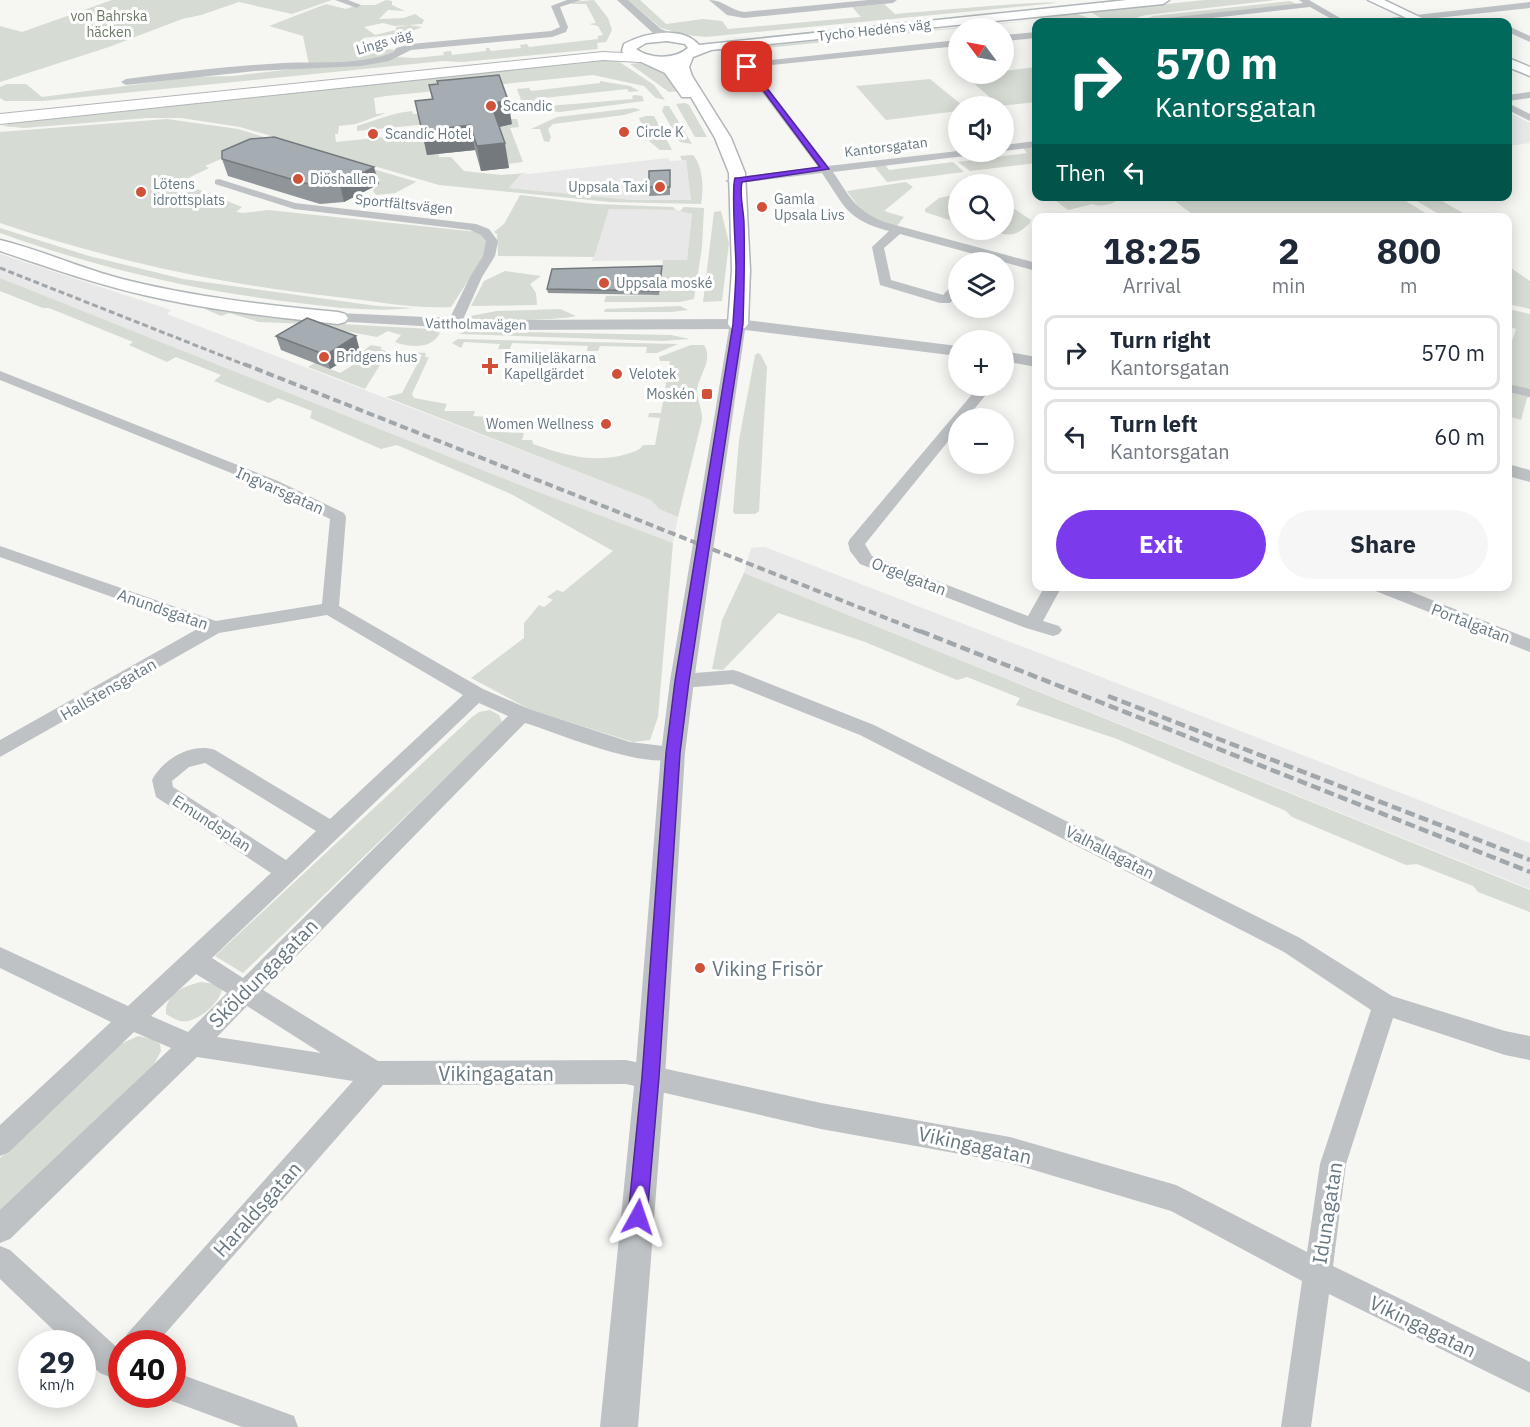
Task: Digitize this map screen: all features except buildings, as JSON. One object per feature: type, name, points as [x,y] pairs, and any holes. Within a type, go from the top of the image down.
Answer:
[{"type":"main road","name":"Tycho Hedéns väg","points":[[640,50],[659,37],[725,39],[1112,0]]},
{"type":"main road","name":"Tycho Hedéns väg","points":[[640,50],[667,60],[710,46],[1163,0]]},
{"type":"main road","points":[[1377,1],[1415,18]]},
{"type":"main road","points":[[679,38],[694,44],[682,67],[723,138],[735,182],[740,207],[741,270],[738,324]]},
{"type":"main road","points":[[0,119],[603,56],[640,50]]},
{"type":"main road","points":[[0,112],[571,54],[640,50],[670,70],[680,83],[713,139],[727,174],[735,182]]},
{"type":"main road","points":[[1512,64],[1530,72]]},
{"type":"main road","name":"Vattholmavägen","points":[[0,245],[117,283],[169,295],[270,311],[338,318]]},
{"type":"street","points":[[339,0],[357,5]]},
{"type":"street","name":"Lings väg","points":[[126,82],[187,74],[300,65],[360,64],[386,59],[398,54],[399,50],[411,47],[552,34],[563,30],[564,27],[555,6],[577,0]]},
{"type":"street","points":[[612,0],[640,29],[640,50]]},
{"type":"street","points":[[622,0],[653,28],[679,38]]},
{"type":"street","points":[[713,0],[730,13],[740,15],[893,0]]},
{"type":"street","points":[[1189,18],[1306,3],[1335,18]]},
{"type":"street","points":[[1450,4],[1482,18]]},
{"type":"street","points":[[1431,18],[1530,5]]},
{"type":"street","points":[[1512,31],[1530,39]]},
{"type":"street","points":[[1014,37],[1032,35]]},
{"type":"street","points":[[948,44],[746,65],[857,215],[870,222],[967,252]]},
{"type":"street","points":[[1512,97],[1530,95]]},
{"type":"street","points":[[1512,108],[1530,118]]},
{"type":"street","points":[[1014,147],[1032,144]]},
{"type":"street","name":"Kantorsgatan","points":[[735,182],[948,155]]},
{"type":"street","name":"Sportfältsvägen","points":[[219,182],[294,206],[472,227],[485,232],[492,241],[489,256],[476,277],[454,324]]},
{"type":"street","points":[[898,229],[878,247],[885,282],[945,300],[948,297]]},
{"type":"street","points":[[1014,263],[1032,266]]},
{"type":"street","name":"Vattholmavägen","points":[[338,318],[454,324],[738,324],[948,350]]},
{"type":"street","points":[[619,1427],[650,1077],[673,753],[682,681],[738,324]]},
{"type":"street","points":[[1014,360],[1032,362]]},
{"type":"street","name":"Ingvarsgatan","points":[[0,375],[272,484],[338,517],[330,609]]},
{"type":"street","points":[[1512,388],[1530,393]]},
{"type":"street","name":"Orgelgatan","points":[[968,408],[978,396]]},
{"type":"street","name":"Orgelgatan","points":[[948,432],[856,543],[858,551],[866,560],[1053,630]]},
{"type":"street","points":[[1512,471],[1530,476]]},
{"type":"street","name":"Anundsgatan","points":[[0,551],[215,627],[330,609]]},
{"type":"street","points":[[1032,624],[1051,591]]},
{"type":"street","name":"Portalgatan","points":[[1392,591],[1530,646]]},
{"type":"street","points":[[330,609],[476,694],[522,714],[630,750],[673,753]]},
{"type":"street","name":"Hallstensgatan","points":[[0,749],[215,627]]},
{"type":"street","name":"Valhallagatan","points":[[682,681],[733,678],[867,730],[1292,945],[1384,1005],[1505,1043],[1530,1048]]},
{"type":"street","points":[[0,1143],[476,694]]},
{"type":"street","name":"Sköldungagatan","points":[[0,1228],[192,1045],[522,714]]},
{"type":"street","name":"Emundsplan","points":[[287,872],[163,791],[162,780],[172,766],[190,758],[208,755],[331,830]]},
{"type":"street","name":"Vikingagatan","points":[[0,957],[130,1019],[192,1045],[377,1073],[626,1072],[821,1116],[1010,1150],[1176,1199],[1317,1274],[1530,1378]]},
{"type":"street","points":[[194,960],[377,1073]]},
{"type":"street","name":"Idunagatan","points":[[1296,1427],[1333,1164],[1384,1005]]},
{"type":"street","name":"Haraldsgatan","points":[[150,1330],[377,1073]]},
{"type":"street","points":[[0,1260],[108,1361]]},
{"type":"street","points":[[186,1391],[283,1427]]},
{"type":"shaded area","points":[[1512,114],[1530,123],[1530,143],[1512,145]]},
{"type":"shaded area","points":[[668,158],[670,161],[686,160],[691,200],[633,200],[509,188],[520,175]]},
{"type":"shaded area","points":[[609,209],[676,210],[692,214],[687,260],[592,261]]},
{"type":"shaded area","points":[[0,254],[171,310],[167,314],[651,500],[659,509],[678,517],[673,543],[520,485],[0,278]]},
{"type":"shaded area","points":[[765,547],[1530,843],[1530,889],[744,573],[751,548]]},
{"type":"green space","name":"von Bahrska häcken","points":[[112,0],[332,0],[292,14],[239,2],[182,19],[109,47],[0,82],[0,26],[22,32]]},
{"type":"green space","points":[[386,0],[392,1],[392,5],[405,11],[388,10],[379,19],[404,18],[415,14],[424,20],[422,24],[395,26],[383,23],[364,27],[375,35],[396,30],[396,27],[409,25],[422,27],[407,33],[363,38],[367,48],[399,50],[394,57],[416,58],[444,55],[443,52],[451,51],[452,55],[486,51],[486,48],[491,51],[521,48],[520,45],[527,44],[529,47],[598,39],[598,36],[603,35],[598,26],[589,24],[596,23],[586,4],[570,2],[594,0],[608,18],[612,30],[606,42],[597,43],[598,49],[462,62],[443,61],[43,101],[5,101],[0,98],[0,87],[7,84],[26,84],[42,97],[193,77],[233,76],[302,68],[309,65],[303,36],[269,26],[326,4],[346,9],[357,5],[375,5]]},
{"type":"green space","points":[[628,0],[640,0],[666,24],[703,19],[722,21],[728,29],[861,17],[852,7],[884,4],[895,14],[1056,3],[706,37],[686,35],[661,28]]},
{"type":"green space","points":[[1205,0],[1276,0],[1146,15],[1137,18],[1101,18],[1092,13]]},
{"type":"green space","points":[[1290,1],[1299,5],[1177,18],[1149,18]]},
{"type":"green space","points":[[1075,13],[1088,18],[1047,18],[1046,16]]},
{"type":"green space","points":[[948,28],[948,29],[728,52],[730,49]]},
{"type":"green space","points":[[615,59],[654,85],[665,100],[656,98],[644,86],[593,75],[386,96],[374,98],[376,114],[386,113],[356,124],[339,126],[338,134],[335,134],[336,142],[436,132],[439,157],[451,157],[464,171],[501,175],[528,173],[520,175],[509,188],[633,200],[691,200],[686,160],[682,160],[680,156],[693,155],[699,165],[702,178],[701,204],[610,202],[439,185],[240,127],[181,118],[147,118],[24,128],[2,126],[18,121]]},
{"type":"green space","points":[[645,62],[664,70],[681,91],[669,92],[630,64]]},
{"type":"green space","points":[[1032,68],[1032,102],[1014,104],[1014,96],[988,96],[974,84],[1014,84],[1014,70]]},
{"type":"green space","points":[[930,79],[951,96],[948,96],[948,112],[886,120],[856,86]]},
{"type":"green space","points":[[600,81],[630,86],[639,91],[629,92],[627,89],[534,99],[535,102],[521,100],[517,89],[529,88],[531,91],[600,83]]},
{"type":"green space","points":[[632,96],[642,96],[644,101],[560,112],[524,108],[633,99]]},
{"type":"green space","points":[[676,104],[689,105],[707,137],[695,137]]},
{"type":"green space","points":[[664,106],[669,106],[692,144],[680,142],[662,111]]},
{"type":"green space","points":[[634,108],[641,110],[624,115],[553,124],[548,129],[551,137],[549,142],[544,141],[540,129],[531,129],[557,117]]},
{"type":"green space","points":[[412,111],[413,114],[432,114],[438,123],[357,131],[357,126]]},
{"type":"green space","points":[[654,116],[672,150],[660,150],[649,141],[639,118]]},
{"type":"green space","points":[[167,119],[238,129],[274,140],[239,151],[205,166],[209,168],[180,182],[242,207],[236,212],[268,210],[478,232],[486,240],[485,255],[451,307],[422,307],[293,292],[208,278],[125,260],[0,223],[0,132]]},
{"type":"green space","points":[[510,119],[517,119],[519,127],[510,128],[523,162],[507,164],[496,128]]},
{"type":"green space","points":[[287,144],[416,182],[395,193],[376,195],[373,191],[380,180],[378,178]]},
{"type":"green space","points":[[1032,147],[1032,163],[970,171],[958,162],[1014,162],[1014,155],[1027,153],[1023,148]]},
{"type":"green space","points":[[953,162],[964,172],[887,182],[874,166],[885,165],[889,170]]},
{"type":"green space","points":[[906,182],[913,187],[884,211],[904,217],[896,227],[866,217],[847,191]]},
{"type":"green space","points":[[520,195],[595,204],[673,207],[676,210],[609,209],[594,257],[498,256],[497,234],[494,232],[504,224]]},
{"type":"green space","points":[[948,196],[948,220],[925,212],[925,209],[939,198]]},
{"type":"green space","points":[[1056,201],[1115,201],[1105,205],[1093,204],[1068,210]]},
{"type":"green space","points":[[1175,201],[1406,201],[1425,213],[1191,213]]},
{"type":"green space","points":[[1417,201],[1442,201],[1463,213],[1437,213]]},
{"type":"green space","points":[[684,207],[704,208],[702,247],[694,299],[680,302],[604,302],[606,296],[659,295],[663,260],[687,260],[692,214],[680,211]]},
{"type":"green space","points":[[1014,209],[1031,220],[1014,234]]},
{"type":"green space","points":[[721,211],[729,243],[722,301],[703,302],[714,212]]},
{"type":"green space","points":[[0,228],[89,256],[183,279],[377,306],[413,308],[370,309],[328,306],[260,298],[185,285],[147,277],[37,246],[0,233]]},
{"type":"green space","points":[[1512,269],[1530,281],[1530,309],[1512,305]]},
{"type":"green space","points":[[505,271],[541,276],[530,284],[536,293],[537,305],[471,306],[484,281]]},
{"type":"green space","points":[[0,278],[520,485],[673,543],[658,717],[650,740],[633,742],[531,710],[471,678],[524,638],[524,623],[539,605],[544,607],[553,600],[547,597],[557,590],[563,592],[613,551],[511,494],[397,445],[381,449],[310,418],[312,411],[278,398],[269,403],[214,381],[221,375],[176,357],[167,362],[129,345],[133,342],[0,291]]},
{"type":"green space","points":[[680,306],[688,310],[604,312],[605,309]]},
{"type":"green space","points":[[205,309],[323,323],[431,329],[440,333],[432,342],[420,346],[408,345],[395,342],[401,335],[388,331],[377,337],[307,324],[259,322],[229,313],[221,316]]},
{"type":"green space","points":[[560,309],[576,316],[519,320],[484,320],[465,317],[497,311]]},
{"type":"green space","points":[[1512,310],[1530,314],[1530,390],[1512,385],[1512,341],[1516,329],[1512,328]]},
{"type":"green space","points":[[466,331],[671,335],[690,339],[662,341],[459,334]]},
{"type":"green space","points":[[458,339],[678,344],[657,353],[646,353],[647,347],[600,346],[598,351],[587,351],[588,346],[512,343],[510,349],[498,349],[500,344],[464,342],[461,348],[452,343]]},
{"type":"green space","points":[[371,345],[382,347],[380,349],[388,352],[365,389],[308,367],[315,363],[340,373],[353,365],[349,363]]},
{"type":"green space","points":[[691,345],[704,345],[707,359],[697,387],[702,420],[678,517],[659,509],[651,500],[386,397],[402,393],[422,355],[409,352],[426,353],[425,357],[429,357],[412,394],[414,398],[447,404],[444,411],[475,411],[473,416],[489,417],[488,425],[498,425],[496,432],[524,433],[522,440],[532,440],[533,444],[556,452],[579,457],[615,457],[636,451],[643,445],[655,445],[660,418],[648,417],[649,413],[661,413],[670,361],[660,361],[659,357]]},
{"type":"green space","points":[[758,353],[767,367],[759,511],[755,514],[735,514],[733,512],[739,440],[755,355]]},
{"type":"green space","points":[[1512,392],[1530,397],[1527,398],[1521,420],[1512,417]]},
{"type":"green space","points":[[744,573],[1530,890],[1530,912],[1478,892],[1473,886],[1417,864],[1406,865],[1117,739],[1016,705],[1020,698],[967,677],[957,680],[865,642],[778,613],[723,670],[712,669],[722,620]]},
{"type":"green space","points":[[490,710],[499,715],[502,722],[496,729],[243,973],[215,956],[472,717],[479,712]]},
{"type":"green space","points":[[201,982],[215,984],[222,989],[210,1009],[199,1017],[185,1021],[177,1020],[166,1014],[166,1007],[176,992]]},
{"type":"green space","points":[[138,1036],[152,1039],[160,1044],[161,1051],[154,1064],[0,1212],[0,1158],[121,1044]]},
{"type":"railway","points":[[0,268],[248,366]]},
{"type":"railway","points":[[244,364],[924,633]]},
{"type":"railway","points":[[920,631],[1530,872]]},
{"type":"railway","points":[[1108,696],[1530,860]]},
{"type":"place","name":"Scandic","points":[[491,106]]},
{"type":"place","name":"Circle K","points":[[624,132]]},
{"type":"place","name":"Scandic Hotel","points":[[373,134]]},
{"type":"place","name":"Diöshallen","points":[[298,179]]},
{"type":"place","name":"Uppsala Taxi","points":[[660,187]]},
{"type":"place","name":"Lötens idrottsplats","points":[[141,192]]},
{"type":"place","name":"Gamla Upsala Livs","points":[[762,207]]},
{"type":"place","name":"Uppsala moské","points":[[604,283]]},
{"type":"place","name":"Bridgens hus","points":[[324,357]]},
{"type":"place","name":"Familjeläkarna Kapellgärdet","points":[[490,366]]},
{"type":"place","name":"Velotek","points":[[617,374]]},
{"type":"place","name":"Moskén","points":[[707,394]]},
{"type":"place","name":"Women Wellness","points":[[606,424]]},
{"type":"place","name":"Viking Frisör","points":[[700,968]]},
{"type":"route","points":[[638,1217],[673,753],[682,681],[738,324],[741,270],[740,207],[736,186],[738,180],[825,169],[747,67]]}]
